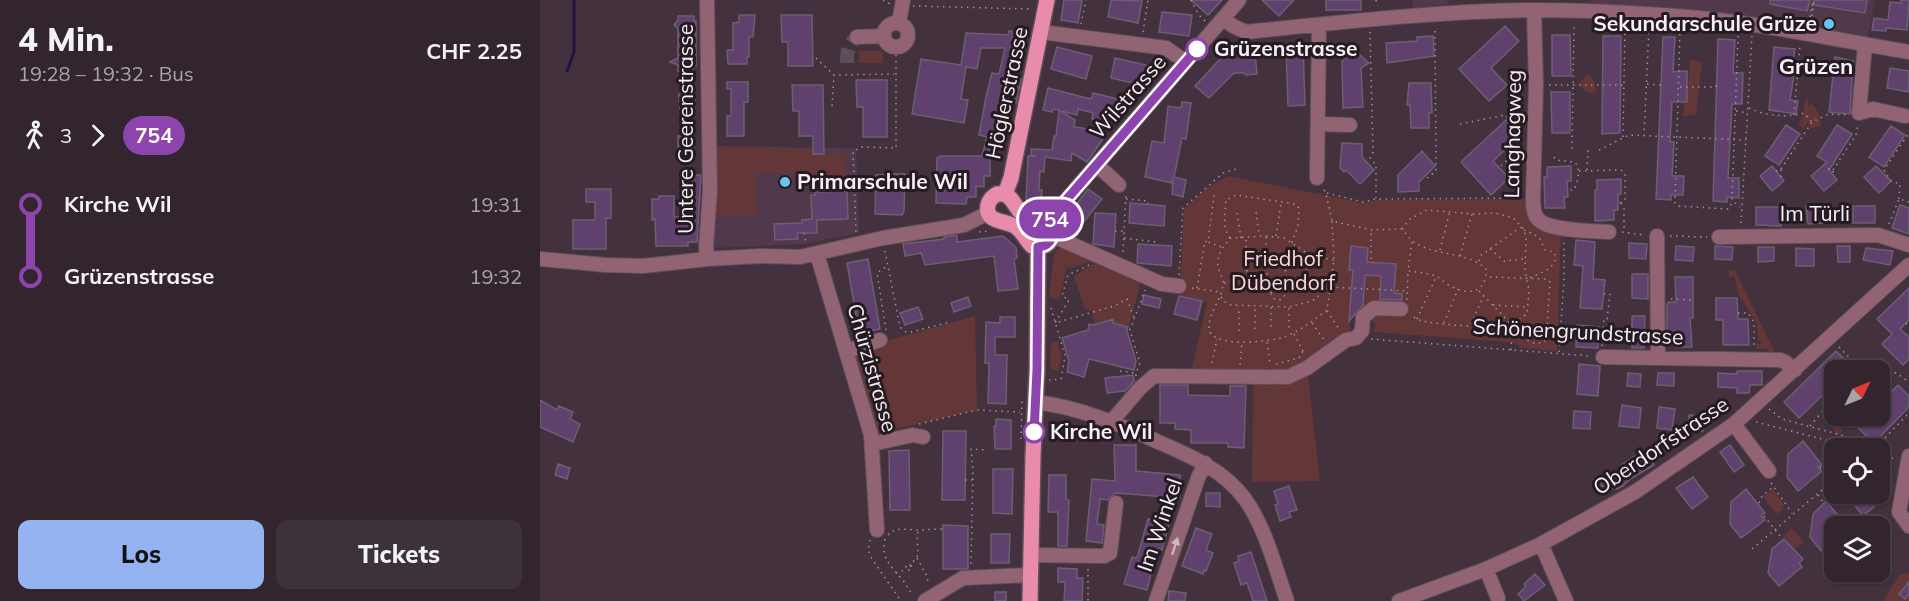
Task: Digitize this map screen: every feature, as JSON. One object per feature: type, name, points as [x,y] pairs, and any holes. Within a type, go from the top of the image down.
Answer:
[{"type":"main road","name":"Höglerstrasse","points":[[1005,194],[1047,0]]},
{"type":"main road","points":[[997,194],[1005,194],[1013,200],[1023,215],[1050,229],[1046,245],[1038,247],[1029,243],[1015,226],[995,220],[988,213],[991,198],[997,194]]},
{"type":"main road","points":[[1030,601],[1036,402],[1033,297],[1038,247]]},
{"type":"street","name":"Untere Geerenstrasse","points":[[707,0],[710,191],[707,258]]},
{"type":"street","name":"Wilstrasse","points":[[1050,229],[1097,165],[1239,0]]},
{"type":"street","points":[[898,23],[903,3]]},
{"type":"street","points":[[1223,18],[1246,32],[1435,15],[1534,10],[1574,11],[1590,6],[1625,13],[1681,16],[1806,32],[1909,51]]},
{"type":"street","name":"Langhagweg","points":[[1534,10],[1536,85],[1534,212],[1539,220],[1549,226],[1609,232]]},
{"type":"street","points":[[898,23],[906,27],[909,35],[906,43],[896,48],[889,45],[884,36],[888,26],[898,23]]},
{"type":"street","points":[[1317,178],[1319,24]]},
{"type":"street","points":[[1041,32],[1166,48],[1186,62]]},
{"type":"street","points":[[857,37],[884,36]]},
{"type":"street","points":[[1865,44],[1858,66],[1859,113],[1873,109],[1905,116]]},
{"type":"street","points":[[1319,124],[1350,125]]},
{"type":"street","points":[[1097,165],[1123,189]]},
{"type":"street","name":"Untere Geerenstrasse","points":[[540,259],[643,266],[707,258],[760,256],[791,258],[811,250],[964,225],[988,213]]},
{"type":"street","points":[[1050,229],[1162,284],[1178,286]]},
{"type":"street","points":[[1657,236],[1658,358]]},
{"type":"street","name":"Im Türli","points":[[1719,237],[1884,236],[1909,245]]},
{"type":"street","name":"Chürzistrasse","points":[[811,250],[847,351],[872,435],[877,530]]},
{"type":"street","name":"Oberdorfstrasse","points":[[1399,601],[1485,569],[1541,544],[1635,492],[1734,424],[1909,265]]},
{"type":"street","points":[[1112,421],[1140,388],[1154,376],[1288,377],[1307,368],[1332,349],[1362,331],[1363,317],[1374,308],[1405,307]]},
{"type":"street","points":[[847,351],[882,337]]},
{"type":"street","name":"Schönengrundstrasse","points":[[1602,357],[1780,360],[1795,370]]},
{"type":"street","points":[[1036,402],[1082,410],[1205,463],[1238,491],[1257,520],[1287,601]]},
{"type":"street","points":[[1734,424],[1768,471]]},
{"type":"street","points":[[872,444],[913,435],[923,437]]},
{"type":"street","points":[[1907,460],[1899,512],[1909,526]]},
{"type":"street","name":"Im Winkel","points":[[1156,601],[1205,463]]},
{"type":"street","points":[[1031,555],[1104,556],[1110,553],[1116,503]]},
{"type":"street","points":[[1541,544],[1566,601]]},
{"type":"street","points":[[1485,569],[1498,598]]},
{"type":"street","points":[[928,596],[963,578],[1030,575]]},
{"type":"path","points":[[1079,37],[1086,0]]},
{"type":"path","points":[[1140,45],[1148,0]]},
{"type":"path","points":[[1191,0],[1198,14],[1208,24]]},
{"type":"path","points":[[1806,32],[1814,0]]},
{"type":"path","points":[[1793,116],[1798,64],[1814,0]]},
{"type":"path","points":[[903,3],[1021,9]]},
{"type":"path","points":[[1572,149],[1574,11]]},
{"type":"path","points":[[1623,138],[1625,13]]},
{"type":"path","points":[[1427,178],[1436,171],[1435,15]]},
{"type":"path","points":[[1644,136],[1649,15]]},
{"type":"path","points":[[1681,16],[1675,203],[1678,206],[1728,209],[1733,201]]},
{"type":"path","points":[[1370,20],[1373,152],[1370,158],[1376,165],[1376,199]]},
{"type":"path","points":[[1741,208],[1731,200],[1735,86],[1745,24]]},
{"type":"path","points":[[1740,236],[1748,113],[1745,24]]},
{"type":"path","points":[[858,244],[853,152],[861,147],[896,148],[896,48]]},
{"type":"path","points":[[816,58],[834,75],[895,74]]},
{"type":"path","points":[[1793,63],[1798,64]]},
{"type":"path","points":[[832,106],[834,75]]},
{"type":"path","points":[[1646,84],[1660,85],[1660,82]]},
{"type":"path","points":[[1673,83],[1715,88]]},
{"type":"path","points":[[1536,85],[1624,85]]},
{"type":"path","points":[[1789,107],[1794,108]]},
{"type":"path","points":[[1748,108],[1759,113],[1789,117],[1804,113],[1812,122]]},
{"type":"path","points":[[1735,111],[1748,113]]},
{"type":"path","points":[[1781,177],[1781,169],[1812,122],[1829,114],[1846,116],[1859,113],[1856,135],[1833,170],[1833,175]]},
{"type":"path","points":[[1460,124],[1505,115],[1528,140],[1501,166]]},
{"type":"path","points":[[1884,236],[1899,199],[1900,184],[1891,181],[1883,171],[1909,133]]},
{"type":"path","points":[[1599,150],[1629,135],[1746,140]]},
{"type":"path","points":[[1848,140],[1852,141]]},
{"type":"path","points":[[1791,147],[1795,148]]},
{"type":"path","points":[[1587,171],[1588,150]]},
{"type":"path","points":[[1554,156],[1556,160],[1575,162],[1579,171],[1574,190],[1568,190]]},
{"type":"path","points":[[1221,292],[1178,286],[1183,208],[1223,173],[1240,168]]},
{"type":"path","points":[[1776,171],[1781,169]]},
{"type":"path","points":[[1828,169],[1833,170]]},
{"type":"path","points":[[1579,171],[1621,170],[1625,174],[1625,200],[1618,204]]},
{"type":"path","points":[[1122,259],[1126,199],[1123,189]]},
{"type":"path","points":[[1231,238],[1222,247],[1218,266],[1223,284],[1221,296],[1208,327],[1217,339],[1242,342],[1266,341],[1293,333],[1327,310],[1334,260],[1332,221],[1326,193],[1363,202],[1376,199],[1533,198]]},
{"type":"path","points":[[1208,242],[1214,195]]},
{"type":"path","points":[[1286,279],[1285,261],[1292,243],[1298,225],[1300,212],[1295,204],[1236,195],[1230,197],[1226,200],[1225,226],[1231,238],[1246,239],[1266,236],[1284,238],[1292,243],[1310,255],[1334,260]]},
{"type":"path","points":[[1126,199],[1148,201],[1148,204]]},
{"type":"path","points":[[1899,199],[1909,202]]},
{"type":"path","points":[[1275,237],[1281,201]]},
{"type":"path","points":[[1621,202],[1624,209],[1624,232]]},
{"type":"path","points":[[1332,221],[1372,230],[1402,229],[1410,219],[1427,210],[1472,214],[1495,213],[1513,218],[1526,232],[1539,237],[1545,250],[1554,252],[1556,256],[1550,268],[1527,279]]},
{"type":"path","points":[[1440,251],[1450,211]]},
{"type":"path","points":[[1256,212],[1260,236]]},
{"type":"path","points":[[1237,213],[1241,239]]},
{"type":"path","points":[[1460,257],[1472,214]]},
{"type":"path","points":[[1478,262],[1480,256],[1522,227]]},
{"type":"path","points":[[1412,241],[1405,307],[1417,320],[1443,324],[1494,326],[1511,324],[1527,314],[1528,307],[1526,236],[1522,227]]},
{"type":"path","points":[[1559,353],[1564,280],[1564,227]]},
{"type":"path","points":[[1402,229],[1412,241],[1421,246],[1478,262],[1486,269],[1484,285],[1479,290]]},
{"type":"path","points":[[979,232],[998,230]]},
{"type":"path","points":[[1371,259],[1372,230]]},
{"type":"path","points":[[1115,231],[1124,231]]},
{"type":"path","points":[[804,233],[811,250]]},
{"type":"path","points":[[1266,236],[1267,279]]},
{"type":"path","points":[[883,238],[900,327],[911,332],[950,322]]},
{"type":"path","points":[[1124,238],[1156,242],[1157,245]]},
{"type":"path","points":[[1246,239],[1247,280]]},
{"type":"path","points":[[1197,289],[1204,241],[1222,247]]},
{"type":"path","points":[[1490,249],[1504,261],[1525,259]]},
{"type":"path","points":[[1304,281],[1310,255]]},
{"type":"path","points":[[1055,323],[1069,300],[1062,296],[1068,275],[1088,265]]},
{"type":"path","points":[[882,337],[886,329],[876,273],[887,266]]},
{"type":"path","points":[[1408,271],[1437,276],[1446,284],[1458,289],[1479,290],[1511,324],[1511,350]]},
{"type":"path","points":[[1417,320],[1437,276]]},
{"type":"path","points":[[1486,277],[1546,279],[1550,282],[1546,340],[1542,343],[1534,343],[1512,333]]},
{"type":"path","points":[[1278,279],[1278,285]]},
{"type":"path","points":[[1223,284],[1229,281],[1286,279],[1330,287],[1407,291]]},
{"type":"path","points":[[1136,373],[1140,363],[1130,330],[1143,291],[1162,284]]},
{"type":"path","points":[[1278,285],[1270,293],[1278,300]]},
{"type":"path","points":[[1278,285],[1283,287],[1285,294],[1278,300]]},
{"type":"path","points":[[1221,296],[1225,302],[1239,306],[1289,307],[1312,301],[1330,287]]},
{"type":"path","points":[[1443,324],[1458,289]]},
{"type":"path","points":[[1602,357],[1604,319],[1607,319],[1610,294],[1604,294]]},
{"type":"path","points":[[1471,325],[1484,295]]},
{"type":"path","points":[[1055,323],[1114,306],[1127,299],[1134,318]]},
{"type":"path","points":[[1657,299],[1691,300]]},
{"type":"path","points":[[1278,300],[1278,306]]},
{"type":"path","points":[[1493,305],[1528,307]]},
{"type":"path","points":[[1239,306],[1239,331]]},
{"type":"path","points":[[1255,329],[1256,306]]},
{"type":"path","points":[[1271,306],[1271,329]]},
{"type":"path","points":[[1289,307],[1289,327]]},
{"type":"path","points":[[1049,380],[1061,379],[1065,356],[1051,308]]},
{"type":"path","points":[[1327,310],[1351,339]]},
{"type":"path","points":[[1738,313],[1748,313],[1754,322],[1754,360]]},
{"type":"path","points":[[1311,322],[1332,349]]},
{"type":"path","points":[[1906,323],[1909,327]]},
{"type":"path","points":[[1749,333],[1754,332]]},
{"type":"path","points":[[1293,333],[1306,356]]},
{"type":"path","points":[[1830,337],[1850,360]]},
{"type":"path","points":[[1212,365],[1217,339]]},
{"type":"path","name":"Schönengrundstrasse","points":[[1351,339],[1602,357]]},
{"type":"path","points":[[1266,341],[1271,365],[1299,358],[1303,351]]},
{"type":"path","points":[[1240,366],[1242,342]]},
{"type":"path","points":[[1120,371],[1154,376]]},
{"type":"path","points":[[1890,371],[1900,373],[1909,382]]},
{"type":"path","points":[[1764,406],[1782,419],[1878,445],[1909,413]]},
{"type":"path","points":[[914,425],[977,410],[1020,412]]},
{"type":"path","points":[[1809,428],[1824,410]]},
{"type":"path","points":[[1752,420],[1824,439]]},
{"type":"path","points":[[1815,437],[1817,430]]},
{"type":"path","points":[[965,449],[987,450]]},
{"type":"path","points":[[971,449],[971,577]]},
{"type":"path","points":[[1890,457],[1907,460]]},
{"type":"path","points":[[1890,474],[1907,460]]},
{"type":"path","points":[[1820,467],[1824,471]]},
{"type":"path","points":[[965,480],[972,480]]},
{"type":"path","points":[[1759,502],[1762,496],[1773,487]]},
{"type":"path","points":[[1752,549],[1824,488]]},
{"type":"path","points":[[1817,494],[1824,503]]},
{"type":"path","points":[[1764,516],[1781,537]]},
{"type":"path","points":[[919,530],[917,557],[928,582],[928,596],[913,594],[886,561],[883,551],[885,540],[891,532],[903,528],[943,529]]},
{"type":"path","points":[[877,530],[870,539],[868,550],[901,601]]},
{"type":"path","points":[[1088,556],[1088,601]]},
{"type":"path","points":[[896,573],[911,570],[911,565],[917,557]]},
{"type":"path","points":[[906,570],[906,565],[911,565]]},
{"type":"shaded area","points":[[1412,0],[1448,0],[1448,4],[1413,8]]},
{"type":"shaded area","name":"Sekundarschule Grüze","points":[[1591,0],[1875,0],[1868,37],[1706,12],[1591,4]]},
{"type":"shaded area","name":"Primarschule Wil","points":[[714,146],[856,148],[859,233],[804,244],[712,248]]},
{"type":"green space","points":[[859,51],[883,51],[883,63],[859,63]]},
{"type":"green space","points":[[1690,59],[1702,62],[1696,115],[1683,116],[1684,103],[1687,102]]},
{"type":"green space","points":[[1588,74],[1595,83],[1596,93],[1586,92],[1579,83]]},
{"type":"green space","points":[[1805,100],[1808,100],[1808,106],[1812,104],[1819,113],[1821,126],[1810,128],[1808,122],[1804,128],[1798,125],[1803,116]]},
{"type":"green space","points":[[714,146],[813,149],[814,154],[845,153],[846,186],[814,188],[813,174],[756,172],[756,215],[712,215]]},
{"type":"green space","name":"Friedhof Dübendorf","points":[[1228,176],[1364,203],[1376,200],[1530,199],[1530,209],[1561,230],[1557,351],[1520,348],[1517,343],[1374,332],[1375,324],[1362,309],[1350,320],[1350,331],[1296,371],[1191,372],[1207,302],[1180,295],[1184,209],[1207,188]]},
{"type":"green space","points":[[1062,244],[1099,259],[1072,268],[1067,267],[1059,300],[1049,297],[1054,254]]},
{"type":"green space","points":[[1102,261],[1139,277],[1139,290],[1128,327],[1113,323],[1112,319],[1094,325],[1092,311],[1085,309],[1074,277],[1089,266]]},
{"type":"green space","points":[[1728,270],[1735,270],[1776,355],[1769,355],[1768,348],[1756,349],[1756,344],[1760,344],[1761,341],[1758,341],[1757,323],[1738,294],[1735,277],[1729,277]]},
{"type":"green space","points":[[975,316],[977,410],[871,435],[847,352]]},
{"type":"green space","points":[[1057,341],[1062,357],[1058,371],[1050,369],[1051,343]]},
{"type":"green space","points":[[1307,368],[1320,481],[1252,482],[1253,377]]},
{"type":"green space","points":[[1832,426],[1844,426],[1840,435],[1835,433]]},
{"type":"green space","points":[[1773,489],[1784,505],[1782,507],[1784,509],[1777,514],[1763,497]]},
{"type":"green space","points":[[1792,528],[1804,542],[1795,549],[1783,536]]},
{"type":"green space","points":[[1909,573],[1909,601],[1883,601],[1899,575]]},
{"type":"building","points":[[1064,0],[1082,0],[1078,23],[1061,20]]},
{"type":"building","points":[[1111,0],[1142,1],[1138,23],[1108,17]]},
{"type":"building","points":[[1191,0],[1222,0],[1208,15]]},
{"type":"building","points":[[1262,0],[1294,0],[1279,16]]},
{"type":"building","points":[[1326,0],[1361,0],[1361,10],[1326,10]]},
{"type":"building","points":[[1770,0],[1810,0],[1807,11],[1770,4]]},
{"type":"building","points":[[1814,0],[1867,0],[1865,13],[1813,5]]},
{"type":"building","points":[[1901,0],[1909,0],[1907,30],[1886,28],[1886,31],[1872,30],[1874,18],[1888,20],[1890,2],[1901,3]]},
{"type":"building","points":[[1162,12],[1192,15],[1189,36],[1159,32]]},
{"type":"building","points":[[739,15],[755,15],[753,37],[749,37],[749,57],[747,57],[747,64],[728,64],[727,50],[733,50],[733,23],[739,22]]},
{"type":"building","points":[[781,15],[812,15],[813,66],[788,66],[788,42],[782,42]]},
{"type":"building","points":[[678,16],[694,16],[694,21],[696,21],[696,66],[693,66],[693,71],[678,71],[678,65],[670,62],[678,58],[678,29],[674,25]]},
{"type":"building","points":[[1505,26],[1519,41],[1491,68],[1507,85],[1489,101],[1459,69]]},
{"type":"building","points":[[1009,31],[1012,31],[1012,58],[1020,60],[1016,78],[1021,79],[1016,103],[1005,101],[997,139],[994,146],[990,145],[990,176],[984,176],[984,187],[976,186],[976,197],[967,197],[966,204],[936,203],[937,158],[940,156],[982,156],[987,137],[979,135],[986,97],[992,73],[999,74],[1005,48],[981,48],[977,69],[966,67],[961,99],[968,100],[964,123],[912,114],[921,59],[961,65],[966,33],[1008,35]]},
{"type":"building","points":[[1552,35],[1570,35],[1571,76],[1552,76]]},
{"type":"building","points":[[1433,36],[1434,56],[1387,63],[1386,43],[1417,41],[1417,37]]},
{"type":"building","points":[[1603,36],[1621,36],[1620,133],[1602,134]]},
{"type":"building","points":[[1663,37],[1675,37],[1673,72],[1687,71],[1687,102],[1672,102],[1670,142],[1674,142],[1672,176],[1684,176],[1683,195],[1671,195],[1671,200],[1656,199]]},
{"type":"building","points":[[1718,39],[1735,40],[1733,73],[1743,73],[1742,104],[1732,104],[1728,178],[1739,178],[1739,198],[1727,197],[1727,202],[1713,201]]},
{"type":"building","points":[[1303,45],[1305,105],[1288,106],[1286,46]]},
{"type":"building","points":[[1057,47],[1092,56],[1086,79],[1051,69]]},
{"type":"building","points":[[1774,47],[1795,49],[1790,100],[1798,101],[1796,114],[1769,110]]},
{"type":"building","points":[[1352,48],[1369,63],[1361,68],[1363,107],[1343,108],[1342,62]]},
{"type":"building","points":[[1255,53],[1257,74],[1234,73],[1209,98],[1195,86],[1223,56]]},
{"type":"building","points":[[1835,57],[1853,61],[1850,114],[1829,112]]},
{"type":"building","points":[[1115,58],[1150,66],[1145,86],[1111,78]]},
{"type":"building","points":[[1890,68],[1909,71],[1909,92],[1887,88]]},
{"type":"building","points":[[856,80],[887,80],[887,137],[863,137],[863,107],[857,107]]},
{"type":"building","points":[[727,82],[748,82],[748,102],[744,102],[744,136],[727,136],[727,116],[731,116],[731,89],[727,89]]},
{"type":"building","points":[[1409,83],[1431,83],[1432,113],[1429,113],[1429,128],[1411,128],[1410,105],[1407,105]]},
{"type":"building","points":[[792,85],[823,85],[824,154],[813,154],[813,136],[799,136],[799,111],[793,111]]},
{"type":"building","points":[[1048,88],[1091,99],[1093,93],[1118,99],[1111,124],[1092,119],[1093,113],[1078,109],[1077,115],[1061,111],[1075,120],[1074,127],[1089,129],[1103,139],[1087,162],[1072,153],[1071,161],[1045,157],[1044,172],[1040,171],[1041,198],[1038,198],[1038,202],[1026,202],[1028,156],[1036,156],[1031,155],[1031,149],[1052,150],[1054,136],[1056,136],[1059,110],[1053,109],[1052,112],[1043,110]]},
{"type":"building","points":[[1551,92],[1570,92],[1570,133],[1552,133]]},
{"type":"building","points":[[679,94],[695,94],[695,113],[680,113]]},
{"type":"building","points":[[1182,102],[1191,103],[1186,139],[1182,138],[1174,177],[1186,180],[1183,197],[1172,194],[1173,178],[1172,183],[1145,177],[1152,141],[1164,143],[1168,106],[1181,108]]},
{"type":"building","points":[[1507,119],[1521,135],[1493,161],[1509,178],[1491,195],[1461,162]]},
{"type":"building","points":[[1786,125],[1800,134],[1779,165],[1765,156]]},
{"type":"building","points":[[1837,125],[1852,134],[1829,170],[1837,180],[1824,191],[1811,176],[1827,162],[1817,156]]},
{"type":"building","points":[[1891,126],[1905,135],[1884,167],[1869,157]]},
{"type":"building","points":[[678,136],[694,136],[694,158],[678,158]]},
{"type":"building","points":[[1342,143],[1362,144],[1362,157],[1374,170],[1360,184],[1346,170],[1344,172],[1340,168]]},
{"type":"building","points":[[1422,151],[1435,166],[1419,182],[1419,191],[1398,192],[1398,175]]},
{"type":"building","points":[[1571,166],[1571,181],[1567,181],[1568,197],[1564,197],[1565,208],[1545,208],[1544,177],[1547,177],[1547,167]]},
{"type":"building","points":[[1772,166],[1784,181],[1772,191],[1760,176]]},
{"type":"building","points":[[1876,166],[1891,181],[1879,193],[1864,177]]},
{"type":"building","points":[[905,174],[902,215],[875,214],[876,175]]},
{"type":"building","points":[[692,175],[701,175],[697,242],[688,242],[688,246],[656,246],[652,199],[659,199],[659,196],[674,196],[674,217],[692,217]]},
{"type":"building","points":[[1621,179],[1621,194],[1618,194],[1618,210],[1614,210],[1614,220],[1595,221],[1597,180]]},
{"type":"building","points":[[586,189],[611,189],[611,218],[606,218],[606,249],[573,249],[573,220],[595,220],[595,202],[586,202]]},
{"type":"building","points":[[1088,189],[1102,199],[1083,223],[1070,213]]},
{"type":"building","points":[[847,191],[848,219],[817,220],[817,233],[797,233],[798,239],[775,240],[774,224],[802,223],[802,220],[812,219],[811,195],[815,195],[815,192]]},
{"type":"building","points":[[1130,203],[1165,206],[1164,226],[1129,223]]},
{"type":"building","points":[[1900,205],[1909,208],[1909,234],[1892,228]]},
{"type":"building","points":[[1806,206],[1822,206],[1823,223],[1808,224]]},
{"type":"building","points":[[1853,206],[1875,206],[1875,223],[1853,223]]},
{"type":"building","points":[[1756,207],[1782,207],[1781,226],[1756,225]]},
{"type":"building","points":[[1095,213],[1116,214],[1114,247],[1093,244]]},
{"type":"building","points":[[957,235],[957,242],[1003,236],[1016,247],[1017,258],[1014,259],[1018,289],[998,291],[994,256],[925,265],[921,253],[905,256],[903,244],[944,239],[944,237]]},
{"type":"building","points":[[1576,240],[1595,242],[1593,279],[1605,280],[1602,309],[1580,308],[1583,266],[1574,265]]},
{"type":"building","points":[[1629,243],[1647,244],[1646,259],[1629,258]]},
{"type":"building","points":[[1138,244],[1172,246],[1171,266],[1137,263]]},
{"type":"building","points":[[1351,246],[1368,248],[1367,262],[1396,264],[1394,293],[1402,294],[1402,300],[1380,299],[1381,276],[1365,275],[1363,305],[1349,321],[1353,270],[1349,270]]},
{"type":"building","points":[[1676,246],[1694,247],[1693,261],[1675,260]]},
{"type":"building","points":[[1715,246],[1733,247],[1732,260],[1715,259]]},
{"type":"building","points":[[1837,246],[1850,246],[1850,262],[1838,262]]},
{"type":"building","points":[[1758,247],[1774,247],[1774,261],[1758,262]]},
{"type":"building","points":[[1796,248],[1814,249],[1814,266],[1796,266]]},
{"type":"building","points":[[1866,248],[1893,251],[1890,265],[1863,260]]},
{"type":"building","points":[[868,259],[880,329],[859,333],[847,263]]},
{"type":"building","points":[[1632,274],[1648,274],[1648,299],[1632,298]]},
{"type":"building","points":[[1675,277],[1693,277],[1693,318],[1690,318],[1692,347],[1667,345],[1667,305],[1668,302],[1676,302]]},
{"type":"building","points":[[1909,288],[1909,320],[1900,329],[1909,337],[1909,359],[1903,365],[1882,344],[1892,334],[1877,319]]},
{"type":"building","points":[[1144,295],[1161,299],[1159,308],[1142,304]]},
{"type":"building","points":[[1179,296],[1202,301],[1197,320],[1174,314]]},
{"type":"building","points":[[968,297],[971,306],[954,312],[951,303]]},
{"type":"building","points":[[1716,298],[1737,298],[1738,319],[1748,319],[1749,345],[1723,345],[1723,320],[1716,320]]},
{"type":"building","points":[[918,307],[923,319],[905,325],[900,313]]},
{"type":"building","points":[[1632,316],[1645,316],[1644,348],[1632,348]]},
{"type":"building","points":[[1000,317],[1015,317],[1015,337],[995,337],[995,355],[1007,355],[1006,404],[988,403],[989,363],[985,363],[986,322],[1000,323]]},
{"type":"building","name":"Kirche Wil","points":[[1113,319],[1113,323],[1128,327],[1127,331],[1136,361],[1134,370],[1089,359],[1084,377],[1067,372],[1069,361],[1062,338],[1088,330],[1089,324],[1094,325]]},
{"type":"building","points":[[1577,325],[1599,327],[1598,348],[1576,347]]},
{"type":"building","points":[[1836,351],[1845,360],[1827,360]]},
{"type":"building","points":[[1824,363],[1824,394],[1799,418],[1784,402]]},
{"type":"building","points":[[1579,364],[1600,366],[1598,396],[1577,394]]},
{"type":"building","points":[[1737,371],[1762,371],[1762,385],[1750,385],[1749,393],[1737,393],[1737,388],[1718,387],[1718,373],[1737,374]]},
{"type":"building","points":[[1628,373],[1641,374],[1640,387],[1627,386]]},
{"type":"building","points":[[1658,373],[1674,373],[1674,386],[1657,385]]},
{"type":"building","points":[[1133,375],[1134,381],[1125,391],[1107,393],[1105,378]]},
{"type":"building","points":[[1160,385],[1188,385],[1188,395],[1230,396],[1230,386],[1246,386],[1244,448],[1228,447],[1228,443],[1191,443],[1191,430],[1175,429],[1175,423],[1160,423]]},
{"type":"building","points":[[1898,385],[1909,396],[1909,407],[1879,438],[1869,438],[1857,427],[1890,426],[1890,393]]},
{"type":"building","points":[[540,400],[557,410],[559,406],[573,412],[570,419],[580,424],[573,442],[540,427]]},
{"type":"building","points":[[1622,405],[1641,408],[1639,428],[1619,426]]},
{"type":"building","points":[[1659,407],[1675,409],[1672,430],[1657,428]]},
{"type":"building","points":[[1574,411],[1591,412],[1590,429],[1573,428]]},
{"type":"building","points":[[1689,415],[1704,416],[1703,431],[1688,430]]},
{"type":"building","points":[[996,419],[1011,420],[1011,449],[995,449]]},
{"type":"building","points":[[943,431],[966,431],[965,500],[942,500]]},
{"type":"building","points":[[1803,441],[1822,465],[1818,467],[1822,471],[1798,491],[1787,477],[1788,454]]},
{"type":"building","points":[[1114,445],[1136,445],[1136,471],[1180,475],[1180,498],[1115,493],[1108,500],[1100,499],[1097,524],[1104,525],[1102,543],[1086,541],[1092,479],[1115,481]]},
{"type":"building","points":[[1730,445],[1744,465],[1734,472],[1720,452]]},
{"type":"building","points":[[909,450],[910,510],[890,510],[889,451]]},
{"type":"building","points":[[1648,451],[1654,465],[1630,479],[1623,486],[1617,489],[1595,485],[1593,480],[1597,476],[1614,477],[1623,469],[1620,466]]},
{"type":"building","points":[[558,464],[570,468],[567,479],[555,475]]},
{"type":"building","points":[[993,469],[1013,469],[1012,514],[993,513]]},
{"type":"building","points":[[1049,475],[1066,475],[1066,499],[1069,500],[1067,546],[1058,546],[1058,512],[1048,512]]},
{"type":"building","points":[[1693,477],[1708,497],[1692,509],[1676,488]]},
{"type":"building","points":[[1289,486],[1297,510],[1289,512],[1291,517],[1280,521],[1274,491]]},
{"type":"building","points":[[1746,489],[1765,513],[1761,516],[1765,520],[1741,538],[1730,524],[1731,502]]},
{"type":"building","points":[[1206,493],[1220,493],[1220,507],[1206,506]]},
{"type":"building","points":[[1824,503],[1829,504],[1839,516],[1824,516],[1824,548],[1821,551],[1810,537],[1813,514]]},
{"type":"building","points":[[1854,504],[1877,504],[1863,516]]},
{"type":"building","points":[[1148,519],[1169,524],[1162,550],[1157,549],[1147,590],[1124,584],[1132,557],[1137,558]]},
{"type":"building","points":[[943,525],[968,526],[968,569],[943,569]]},
{"type":"building","points":[[1196,528],[1212,534],[1206,550],[1213,553],[1203,574],[1182,566]]},
{"type":"building","points":[[991,534],[1010,534],[1009,563],[991,563]]},
{"type":"building","points":[[1784,539],[1803,559],[1799,563],[1802,567],[1779,586],[1768,573],[1772,549]]},
{"type":"building","points":[[1251,552],[1267,601],[1253,601],[1247,583],[1241,585],[1234,563],[1239,561],[1238,556]]},
{"type":"building","points":[[1058,568],[1077,569],[1077,578],[1083,578],[1082,601],[1064,601],[1065,582],[1058,582]]},
{"type":"building","points":[[1535,574],[1545,585],[1524,601],[1518,594],[1526,586],[1524,584]]},
{"type":"building","points":[[1909,582],[1909,594],[1905,599],[1899,594]]},
{"type":"building","points":[[1169,591],[1186,593],[1185,601],[1168,601]]},
{"type":"building","points":[[995,592],[1006,592],[1006,601],[995,601]]},
{"type":"waterway","points":[[567,71],[574,52],[574,0]]},
{"type":"tunnel","points":[[847,63],[849,49],[857,37]]},
{"type":"bus line","name":"754","points":[[1034,432],[1038,247],[1046,245],[1053,236],[1051,225],[1047,222],[1197,49]]},
{"type":"place","name":"Sekundarschule Grüze","points":[[1829,24]]},
{"type":"place","name":"Grüzenstrasse","points":[[1197,49]]},
{"type":"place","name":"Primarschule Wil","points":[[785,182]]},
{"type":"place","name":"Kirche Wil","points":[[1034,432]]},
{"type":"district","name":"Grüzen","points":[[1816,66]]}]
